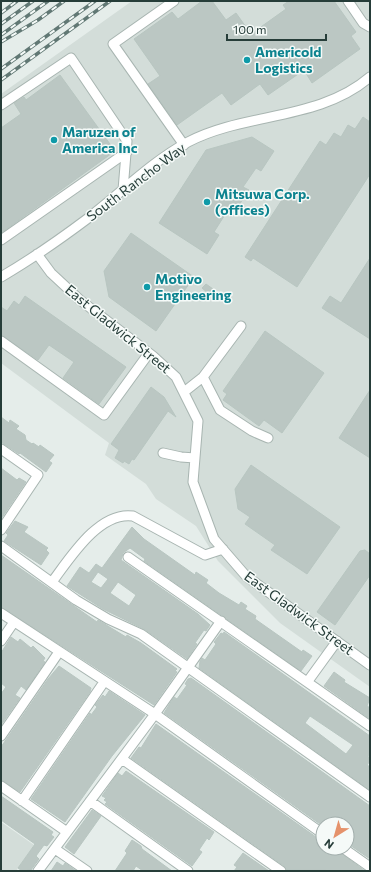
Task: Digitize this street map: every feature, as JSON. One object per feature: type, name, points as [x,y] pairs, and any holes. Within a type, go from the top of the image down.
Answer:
[{"type":"street","points":[[174,1],[113,44],[184,145]]},
{"type":"street","points":[[348,1],[363,23],[370,27]]},
{"type":"street","points":[[1,105],[71,58],[127,141],[123,190]]},
{"type":"street","name":"South Rancho Way","points":[[1,277],[86,220],[123,190],[184,145],[207,133],[310,107],[330,100],[357,87],[370,77]]},
{"type":"street","points":[[1,240],[126,152]]},
{"type":"street","name":"East Gladwick Street","points":[[37,254],[51,272],[80,300],[148,352],[176,377],[198,421],[193,482],[214,540],[246,576],[370,665]]},
{"type":"street","points":[[184,392],[203,377],[241,326]]},
{"type":"street","points":[[1,340],[104,415],[148,352]]},
{"type":"street","points":[[203,377],[220,410],[252,431],[268,438]]},
{"type":"street","points":[[1,449],[38,475],[1,530]]},
{"type":"street","points":[[163,453],[195,458]]},
{"type":"street","points":[[52,582],[94,530],[115,517],[125,515],[133,516],[205,555],[222,549]]},
{"type":"street","points":[[1,546],[76,600],[108,619],[141,634],[370,797]]},
{"type":"street","points":[[128,557],[308,681],[370,726]]},
{"type":"street","points":[[1,613],[104,682],[155,714],[315,828]]},
{"type":"street","points":[[38,871],[155,714],[221,621]]},
{"type":"street","points":[[1,641],[14,622]]},
{"type":"street","points":[[308,681],[337,641]]},
{"type":"street","points":[[1,736],[59,652]]},
{"type":"street","points":[[22,800],[104,682]]},
{"type":"street","points":[[122,759],[281,871]]},
{"type":"street","points":[[1,786],[67,832]]},
{"type":"street","points":[[90,801],[188,871]]},
{"type":"street","points":[[55,849],[87,871]]},
{"type":"street","points":[[354,856],[370,867]]},
{"type":"shaded area","points":[[132,1],[370,1],[370,687],[280,623],[218,561],[196,526],[156,499],[146,484],[105,455],[109,443],[1,363],[1,94]]},
{"type":"shaded area","points":[[1,822],[34,845],[16,871],[1,871]]},
{"type":"building","name":"Americold Logistics","points":[[202,1],[212,1],[226,20],[236,13],[251,34],[286,9],[283,5],[289,1],[334,1],[356,32],[351,36],[360,49],[312,83],[304,70],[268,95],[260,84],[231,105],[222,93],[177,125],[148,84],[160,76],[134,39],[172,12],[178,19]]},
{"type":"building","name":"Maruzen of America Inc","points":[[60,75],[115,151],[1,233],[1,128],[21,114],[14,103],[24,97],[26,100]]},
{"type":"building","points":[[363,117],[370,122],[370,174],[297,287],[253,258],[251,261],[245,257],[320,141],[326,145],[334,133],[341,137],[348,125],[355,129]]},
{"type":"building","name":"Mitsuwa Corp. (offices)","points":[[252,137],[274,151],[261,171],[256,168],[243,187],[249,190],[231,217],[226,213],[214,232],[219,235],[207,254],[159,223],[206,150]]},
{"type":"building","name":"Motivo Engineering","points":[[131,233],[194,277],[156,331],[109,297],[104,271]]},
{"type":"building","points":[[370,258],[370,339],[322,308],[330,296],[341,303]]},
{"type":"building","points":[[206,284],[213,289],[209,294],[202,288]]},
{"type":"building","points":[[25,296],[126,367],[99,404],[63,378],[74,362],[49,345],[38,360],[1,335],[1,307],[7,311],[14,301],[19,305]]},
{"type":"building","points":[[265,331],[324,373],[282,433],[264,420],[259,426],[223,400],[227,394],[223,391]]},
{"type":"building","points":[[151,387],[164,397],[176,417],[168,411],[134,460],[132,459],[129,464],[124,461],[123,463],[115,458],[119,450],[111,444]]},
{"type":"building","points":[[370,390],[370,458],[339,438]]},
{"type":"building","points":[[1,417],[9,423],[10,420],[19,426],[16,429],[25,435],[26,440],[39,447],[40,445],[54,455],[49,461],[52,463],[46,472],[20,453],[19,454],[1,442]]},
{"type":"building","points":[[251,465],[340,527],[307,574],[271,550],[275,545],[245,524],[250,517],[238,509],[235,489]]},
{"type":"building","points":[[1,468],[17,480],[19,478],[26,482],[1,519]]},
{"type":"building","points":[[15,521],[28,527],[24,532],[48,548],[46,550],[49,553],[41,565],[4,541],[8,535],[6,533]]},
{"type":"building","points":[[132,527],[144,539],[195,575],[196,572],[208,580],[206,583],[219,593],[239,605],[241,602],[247,606],[245,609],[256,616],[255,619],[302,652],[303,650],[312,656],[301,671],[144,561],[145,559],[130,548],[123,553],[121,560],[198,614],[210,625],[206,631],[204,630],[195,643],[197,644],[187,659],[144,629],[103,609],[67,586],[80,567],[89,573],[96,564],[102,568]],"holes":[[[98,572],[108,579],[101,588],[91,582]],[[118,582],[136,595],[129,606],[110,593]]]},
{"type":"building","points":[[365,550],[370,554],[370,575],[335,625],[317,612],[360,551]]},
{"type":"building","points":[[1,555],[97,622],[98,620],[126,637],[127,635],[141,643],[177,669],[175,671],[177,672],[154,705],[1,607]]},
{"type":"building","points":[[224,632],[370,736],[370,753],[368,756],[370,761],[367,765],[370,767],[370,790],[199,668],[202,658],[205,660],[216,644],[214,642],[221,633],[223,634]],"holes":[[[310,716],[353,745],[346,754],[305,723]]]},
{"type":"building","points":[[11,637],[18,642],[20,639],[31,648],[33,646],[45,658],[43,661],[45,662],[26,690],[21,686],[15,695],[20,698],[1,725],[1,694],[6,687],[1,683],[1,653]]},
{"type":"building","points":[[59,666],[91,688],[90,692],[20,792],[1,780],[1,747],[48,679]]},
{"type":"building","points":[[334,672],[345,680],[344,682],[370,698],[367,706],[370,708],[370,719],[324,686]]},
{"type":"building","points":[[191,678],[370,806],[370,859],[355,849],[355,816],[315,816],[315,820],[164,713],[174,697],[177,699],[187,685],[185,684],[188,679]]},
{"type":"building","points":[[109,691],[145,715],[112,756],[65,822],[31,799],[90,713],[91,715],[97,707],[95,705],[103,695],[105,697]]},
{"type":"building","points":[[156,724],[315,836],[315,856],[345,856],[365,871],[287,870],[284,866],[131,758],[139,747],[141,748]]},
{"type":"building","points":[[126,771],[214,832],[209,840],[207,838],[199,850],[202,852],[192,866],[105,804],[107,802],[104,800],[106,798],[102,796],[118,773],[122,776]]},
{"type":"building","points":[[1,796],[53,832],[51,835],[54,837],[47,846],[44,845],[36,856],[39,859],[31,870],[22,871],[18,868],[35,844],[1,820]]},
{"type":"building","points":[[92,810],[101,816],[74,854],[65,847]]},
{"type":"building","points":[[132,840],[172,871],[143,871],[136,866],[133,871],[115,871],[127,853],[125,851]]},
{"type":"building","points":[[243,853],[269,871],[234,871],[237,867],[234,865]]},
{"type":"building","points":[[57,862],[63,866],[65,863],[76,871],[51,871]]},
{"type":"railway","points":[[1,13],[17,1]]},
{"type":"railway","points":[[1,24],[33,1]]},
{"type":"railway","points":[[1,35],[48,1]]},
{"type":"railway","points":[[1,42],[38,20],[64,1]]},
{"type":"railway","points":[[1,69],[95,1]]},
{"type":"railway","points":[[1,80],[110,1]]},
{"type":"place","name":"Americold Logistics","points":[[247,60]]},
{"type":"place","name":"Maruzen of America Inc","points":[[54,140]]},
{"type":"place","name":"Mitsuwa Corp. (offices)","points":[[207,202]]},
{"type":"place","name":"Motivo Engineering","points":[[147,287]]}]
